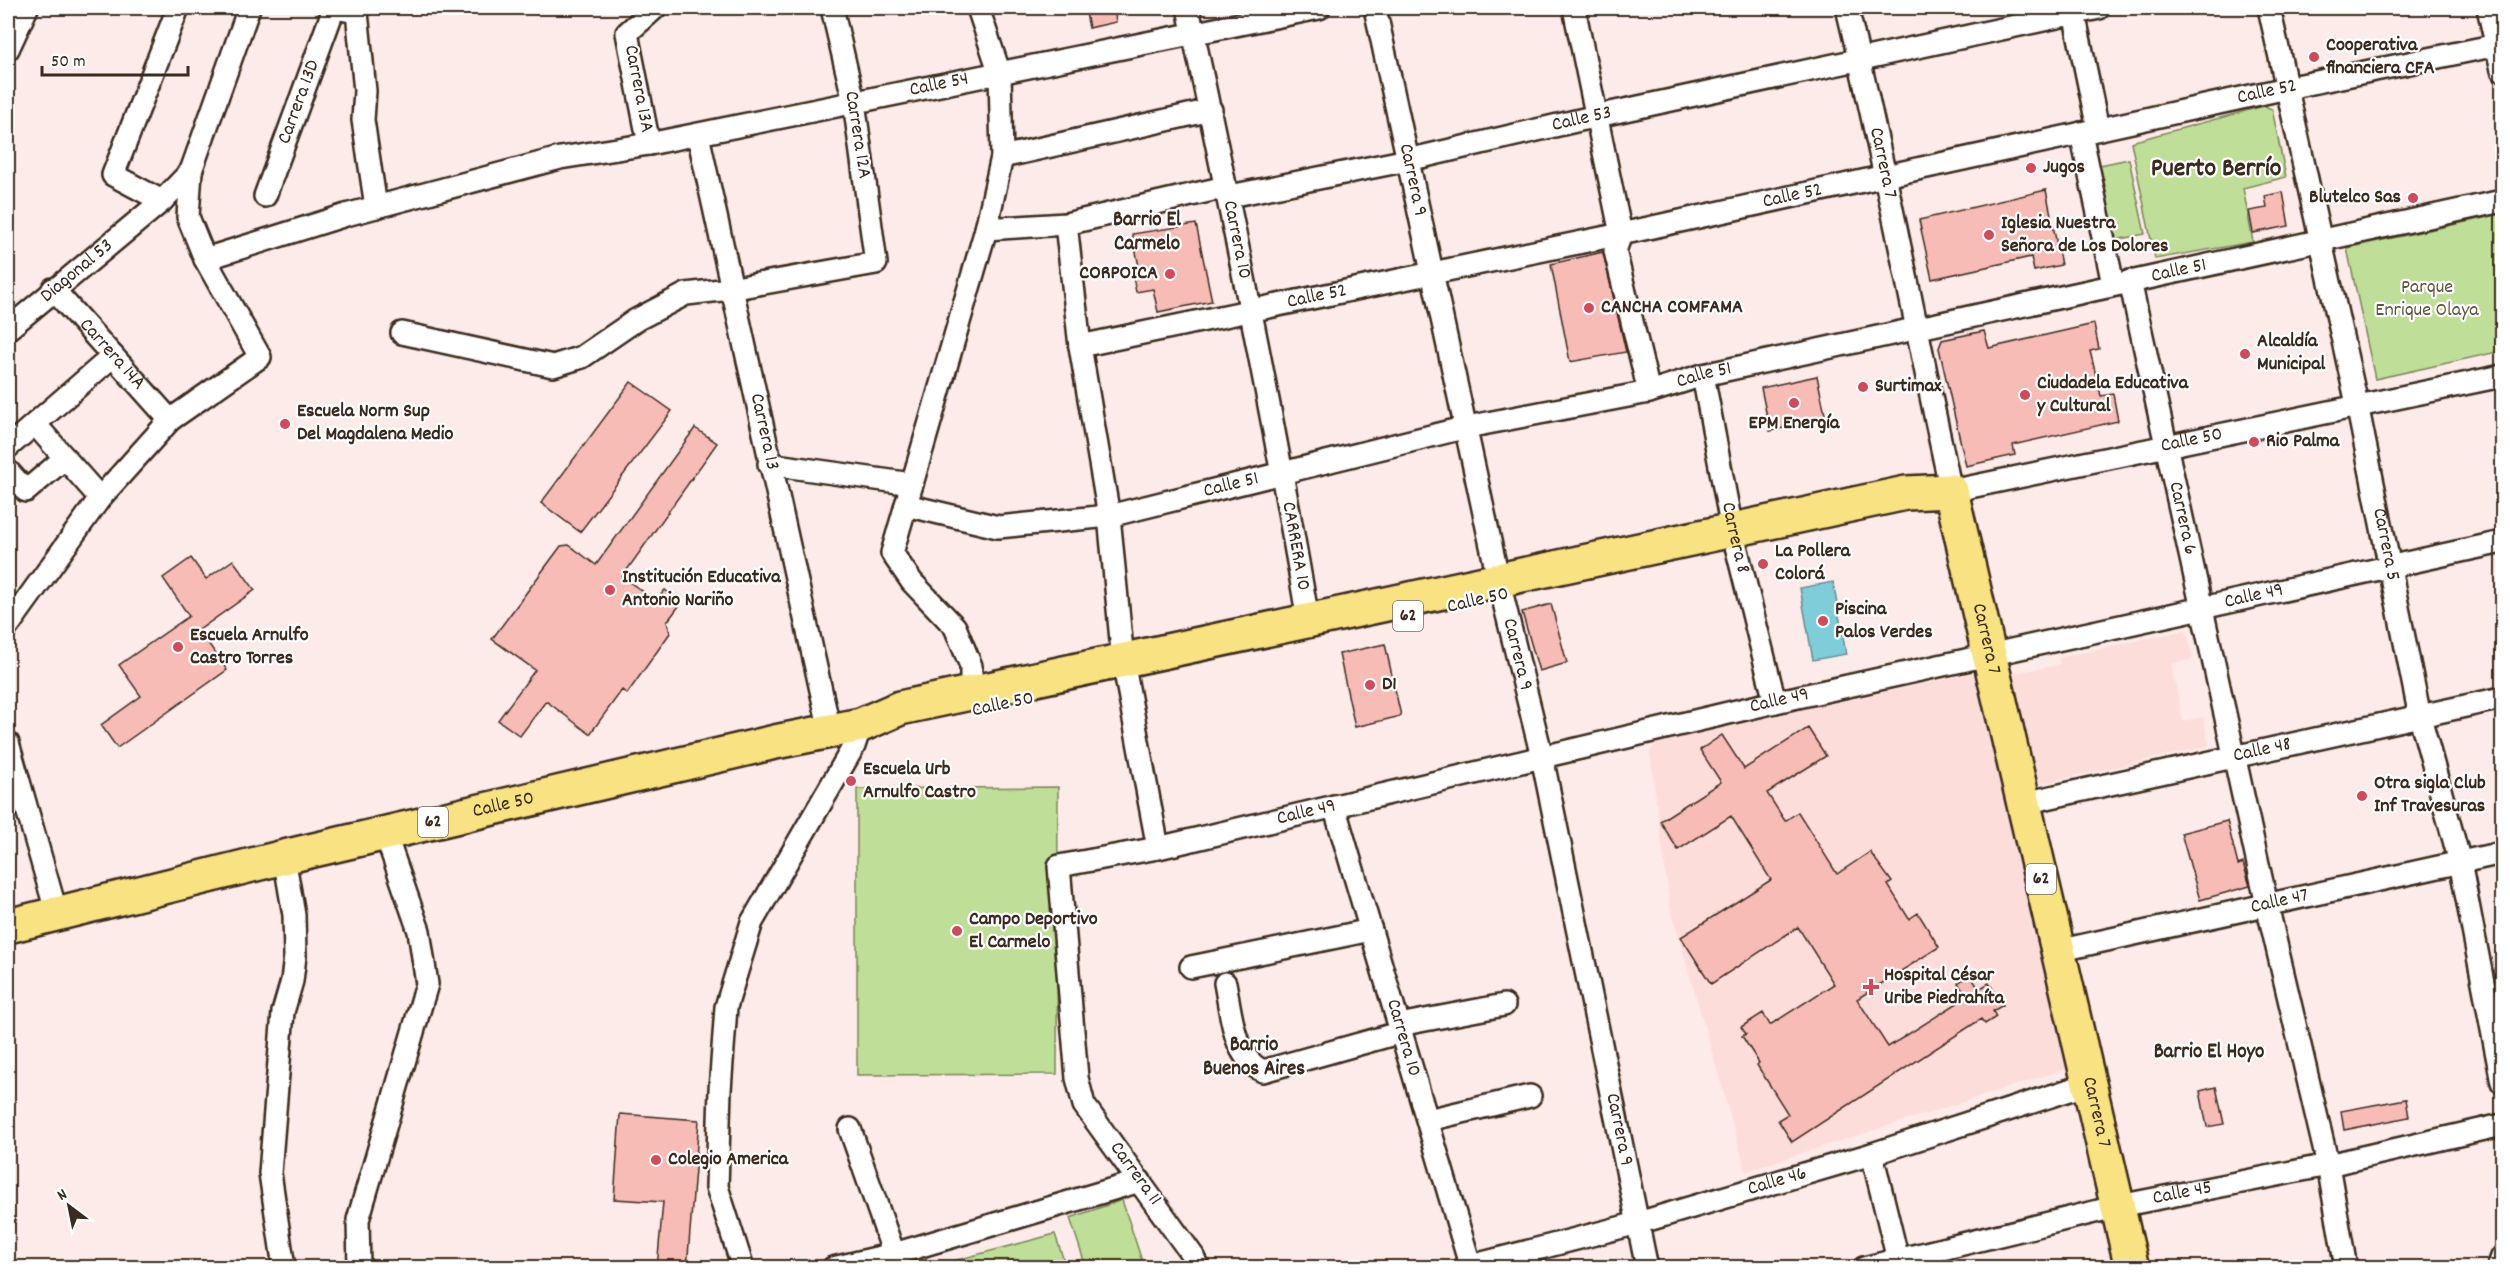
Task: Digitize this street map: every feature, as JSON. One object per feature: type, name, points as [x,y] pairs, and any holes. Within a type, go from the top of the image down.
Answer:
[{"type":"main road","name":"Calle 50","points":[[8,926],[56,911],[284,856],[845,728],[900,708],[971,693],[1125,670],[1734,537],[1906,493],[1951,491]]},
{"type":"main road","name":"Carrera 7","points":[[1951,491],[2132,1268]]},
{"type":"main road","name":"Calle 50","points":[[845,728],[903,726],[1125,670],[1308,620],[1500,587]]},
{"type":"street","points":[[8,49],[27,8]]},
{"type":"street","points":[[154,207],[113,176],[178,8]]},
{"type":"street","points":[[8,626],[100,498],[170,420],[260,357],[205,259],[188,217],[191,171],[249,8]]},
{"type":"street","points":[[334,8],[357,12],[365,91],[363,120],[376,207]]},
{"type":"street","name":"Carrera 13D","points":[[266,196],[334,8]]},
{"type":"street","name":"Carrera 13A","points":[[650,144],[627,33],[655,8]]},
{"type":"street","name":"Carrera 12A","points":[[730,289],[876,263],[854,102],[832,8]]},
{"type":"street","points":[[971,693],[971,666],[955,627],[912,582],[892,553],[986,228],[1002,157],[1000,74],[978,8]]},
{"type":"street","name":"Carrera 10","points":[[1188,8],[1230,196],[1283,473]]},
{"type":"street","name":"Calle 54","points":[[205,259],[376,207],[560,158],[698,135],[1319,8]]},
{"type":"street","name":"Carrera 9","points":[[1375,8],[1500,587],[1542,757],[1647,1268]]},
{"type":"street","points":[[1574,8],[1621,234],[1615,251],[1649,392]]},
{"type":"street","name":"Carrera 7","points":[[1847,8],[1886,176],[1951,491]]},
{"type":"street","name":"Calle 53","points":[[986,228],[1066,224],[1217,189],[1230,196],[1408,160],[1597,116],[1860,61],[2074,10],[2099,8]]},
{"type":"street","name":"Carrera 5","points":[[2269,8],[2357,404],[2420,717],[2460,862],[2502,1082]]},
{"type":"street","points":[[2488,8],[2499,44],[2502,70]]},
{"type":"street","name":"Carrera 6","points":[[2074,10],[2090,131],[2122,282],[2166,444],[2201,608],[2236,754],[2267,905],[2328,1165],[2346,1268]]},
{"type":"street","name":"Calle 52","points":[[1080,346],[1434,274],[2499,44]]},
{"type":"street","points":[[1002,157],[1211,110]]},
{"type":"street","name":"Carrera 13","points":[[698,135],[769,464],[845,728]]},
{"type":"street","name":"Diagonal 53","points":[[8,330],[154,207],[191,171]]},
{"type":"street","name":"Calle 51","points":[[906,505],[998,527],[1108,516],[1467,427],[1649,392],[1703,375],[2502,201]]},
{"type":"street","points":[[1066,224],[1080,346],[1108,516],[1125,670],[1158,848]]},
{"type":"street","points":[[402,333],[553,366],[582,357],[663,304],[686,294],[730,289]]},
{"type":"street","name":"Carrera 14A","points":[[53,290],[170,420]]},
{"type":"street","points":[[8,447],[113,356]]},
{"type":"street","name":"Carrera 8","points":[[1703,375],[1734,537],[1774,702]]},
{"type":"street","name":"Calle 50","points":[[1951,491],[2357,404],[2502,376]]},
{"type":"street","points":[[35,424],[100,498]]},
{"type":"street","points":[[8,471],[26,491],[65,458]]},
{"type":"street","points":[[769,464],[912,484]]},
{"type":"street","name":"CARRERA 10","points":[[1283,473],[1308,620]]},
{"type":"street","name":"Calle 49","points":[[1059,866],[1158,848],[1774,702],[2502,542]]},
{"type":"street","name":"Calle 48","points":[[2024,803],[2236,754],[2502,698]]},
{"type":"street","points":[[743,1268],[717,1187],[720,1090],[726,1007],[752,921],[854,746],[845,728]]},
{"type":"street","points":[[8,744],[13,787],[56,911]]},
{"type":"street","name":"Carrera 10","points":[[1334,806],[1428,1120],[1468,1267]]},
{"type":"street","points":[[359,1268],[358,1220],[427,984],[419,931],[385,833]]},
{"type":"street","name":"Calle 47","points":[[2057,951],[2502,853]]},
{"type":"street","points":[[284,856],[294,915],[295,956],[292,981],[283,1012],[270,1173],[284,1268]]},
{"type":"street","name":"Carrera 11","points":[[1059,866],[1077,1078],[1084,1105],[1193,1256],[1198,1268]]},
{"type":"street","points":[[1191,967],[1371,930]]},
{"type":"street","points":[[1225,983],[1242,1053],[1252,1067],[1263,1071],[1400,1029],[1504,1005]]},
{"type":"street","name":"Calle 46","points":[[1468,1267],[1638,1223],[1872,1154],[2088,1084]]},
{"type":"street","points":[[1428,1120],[1530,1096]]},
{"type":"street","name":"Calle 45","points":[[1864,1268],[1899,1263],[2119,1206],[2328,1165],[2502,1125]]},
{"type":"street","points":[[850,1129],[894,1254]]},
{"type":"street","points":[[1872,1154],[1899,1263]]},
{"type":"street","points":[[833,1268],[894,1254],[1140,1181]]},
{"type":"street","points":[[2498,1268],[2502,1257]]},
{"type":"shaded area","points":[[2186,630],[2193,659],[2171,664],[2183,721],[2203,717],[2209,746],[2038,784],[2024,720],[2017,721],[2009,682],[2016,680],[2014,673],[2060,665],[2059,658]]},
{"type":"shaded area","name":"Hospital César Uribe Piedrahíta","points":[[1978,672],[2066,1069],[1746,1171],[1670,906],[1650,752],[1658,741]]},
{"type":"green space","points":[[2264,106],[2272,109],[2286,177],[2243,188],[2253,242],[2155,259],[2131,142]]},
{"type":"green space","points":[[2129,159],[2145,234],[2106,242],[2090,167]]},
{"type":"green space","name":"Parque Enrique Olaya","points":[[2502,214],[2502,351],[2375,379],[2347,248]]},
{"type":"green space","name":"Campo Deportivo El Carmelo","points":[[1058,787],[1057,1074],[857,1075],[857,789]]},
{"type":"green space","points":[[1122,1200],[1144,1267],[1086,1267],[1070,1218]]},
{"type":"green space","points":[[1055,1234],[1066,1267],[950,1267],[949,1262]]},
{"type":"water","name":"Piscina Palos Verdes","points":[[1833,582],[1846,654],[1813,660],[1800,588]]},
{"type":"building","points":[[1085,8],[1114,8],[1116,22],[1089,28]]},
{"type":"building","name":"Iglesia Nuestra Señora de Los Dolores","points":[[2046,190],[2061,265],[2034,271],[2031,257],[1932,279],[1919,220]]},
{"type":"building","points":[[2283,192],[2289,226],[2253,233],[2249,211],[2267,208],[2265,196]]},
{"type":"building","name":"CORPOICA","points":[[1196,224],[1212,301],[1158,312],[1153,289],[1136,292],[1131,267],[1139,266],[1132,234]]},
{"type":"building","name":"CANCHA COMFAMA","points":[[1603,252],[1626,352],[1570,362],[1551,264]]},
{"type":"building","name":"Ciudadela Educativa y Cultural","points":[[2094,324],[2099,349],[2090,351],[2101,396],[2113,394],[2118,421],[2013,445],[2015,455],[1966,466],[1939,348],[1942,340],[1984,331],[1989,348]]},
{"type":"building","name":"EPM Energía","points":[[1817,376],[1826,419],[1770,431],[1761,388]]},
{"type":"building","points":[[631,382],[672,411],[580,532],[541,503]]},
{"type":"building","points":[[695,428],[717,443],[622,577],[654,599],[665,590],[682,602],[667,622],[670,633],[627,694],[622,690],[590,734],[546,701],[520,736],[498,720],[535,670],[492,639],[561,546],[569,545],[596,565]]},
{"type":"building","name":"Escuela Arnulfo Castro Torres","points":[[191,558],[206,579],[233,560],[255,590],[199,630],[227,670],[117,748],[101,725],[141,696],[119,665],[189,616],[163,578]]},
{"type":"building","points":[[1551,604],[1567,663],[1539,671],[1522,612]]},
{"type":"building","name":"D1","points":[[1385,644],[1401,716],[1355,727],[1339,654]]},
{"type":"building","points":[[1808,728],[1826,756],[1767,793],[1785,821],[1798,812],[1837,874],[1870,852],[1892,882],[1888,885],[1909,919],[1918,913],[1939,947],[1857,999],[1888,1047],[1967,997],[1958,983],[1970,975],[1979,989],[1989,983],[2003,1005],[1993,1011],[1996,1017],[1985,1024],[1981,1019],[1792,1142],[1778,1120],[1788,1114],[1757,1065],[1759,1063],[1742,1036],[1746,1034],[1741,1027],[1763,1013],[1770,1025],[1834,984],[1798,927],[1711,984],[1681,937],[1771,880],[1731,816],[1678,850],[1660,821],[1721,782],[1700,750],[1722,735],[1744,769]]},
{"type":"building","points":[[2227,821],[2238,865],[2243,863],[2250,886],[2200,900],[2181,833]]},
{"type":"building","points":[[2216,1087],[2224,1124],[2207,1127],[2200,1091]]},
{"type":"building","points":[[2406,1099],[2409,1117],[2344,1130],[2341,1111]]},
{"type":"building","name":"Colegio America","points":[[620,1114],[699,1120],[687,1268],[657,1268],[663,1202],[614,1199]]},
{"type":"place","name":"Cooperativa financiera CFA","points":[[2314,57]]},
{"type":"place","name":"Jugos","points":[[2031,168]]},
{"type":"place","name":"Blutelco Sas","points":[[2413,198]]},
{"type":"place","name":"Iglesia Nuestra Señora de Los Dolores","points":[[1989,235]]},
{"type":"place","name":"CORPOICA","points":[[1170,274]]},
{"type":"place","name":"CANCHA COMFAMA","points":[[1589,308]]},
{"type":"place","name":"Alcaldía Municipal","points":[[2245,354]]},
{"type":"place","name":"Surtimax","points":[[1863,387]]},
{"type":"place","name":"Ciudadela Educativa y Cultural","points":[[2025,395]]},
{"type":"place","name":"EPM Energía","points":[[1794,403]]},
{"type":"place","name":"Escuela Norm Sup Del Magdalena Medio","points":[[285,424]]},
{"type":"place","name":"Rio Palma","points":[[2254,442]]},
{"type":"place","name":"La Pollera Colorá","points":[[1763,564]]},
{"type":"place","name":"Institución Educativa Antonio Nariño","points":[[610,590]]},
{"type":"place","name":"Piscina Palos Verdes","points":[[1823,621]]},
{"type":"place","name":"Escuela Arnulfo Castro Torres","points":[[178,647]]},
{"type":"place","name":"D1","points":[[1370,685]]},
{"type":"place","name":"Escuela Urb Arnulfo Castro","points":[[851,781]]},
{"type":"place","name":"Otra sigla Club Inf Travesuras","points":[[2362,796]]},
{"type":"place","name":"Campo Deportivo El Carmelo","points":[[957,931]]},
{"type":"place","name":"Hospital César Uribe Piedrahíta","points":[[1871,987]]},
{"type":"place","name":"Colegio America","points":[[656,1160]]},
{"type":"district","name":"Puerto Berrío","points":[[2216,169]]},
{"type":"district","name":"Barrio El Carmelo","points":[[1147,233]]},
{"type":"district","name":"Barrio El Hoyo","points":[[2209,1053]]},
{"type":"district","name":"Barrio Buenos Aires","points":[[1254,1058]]}]
